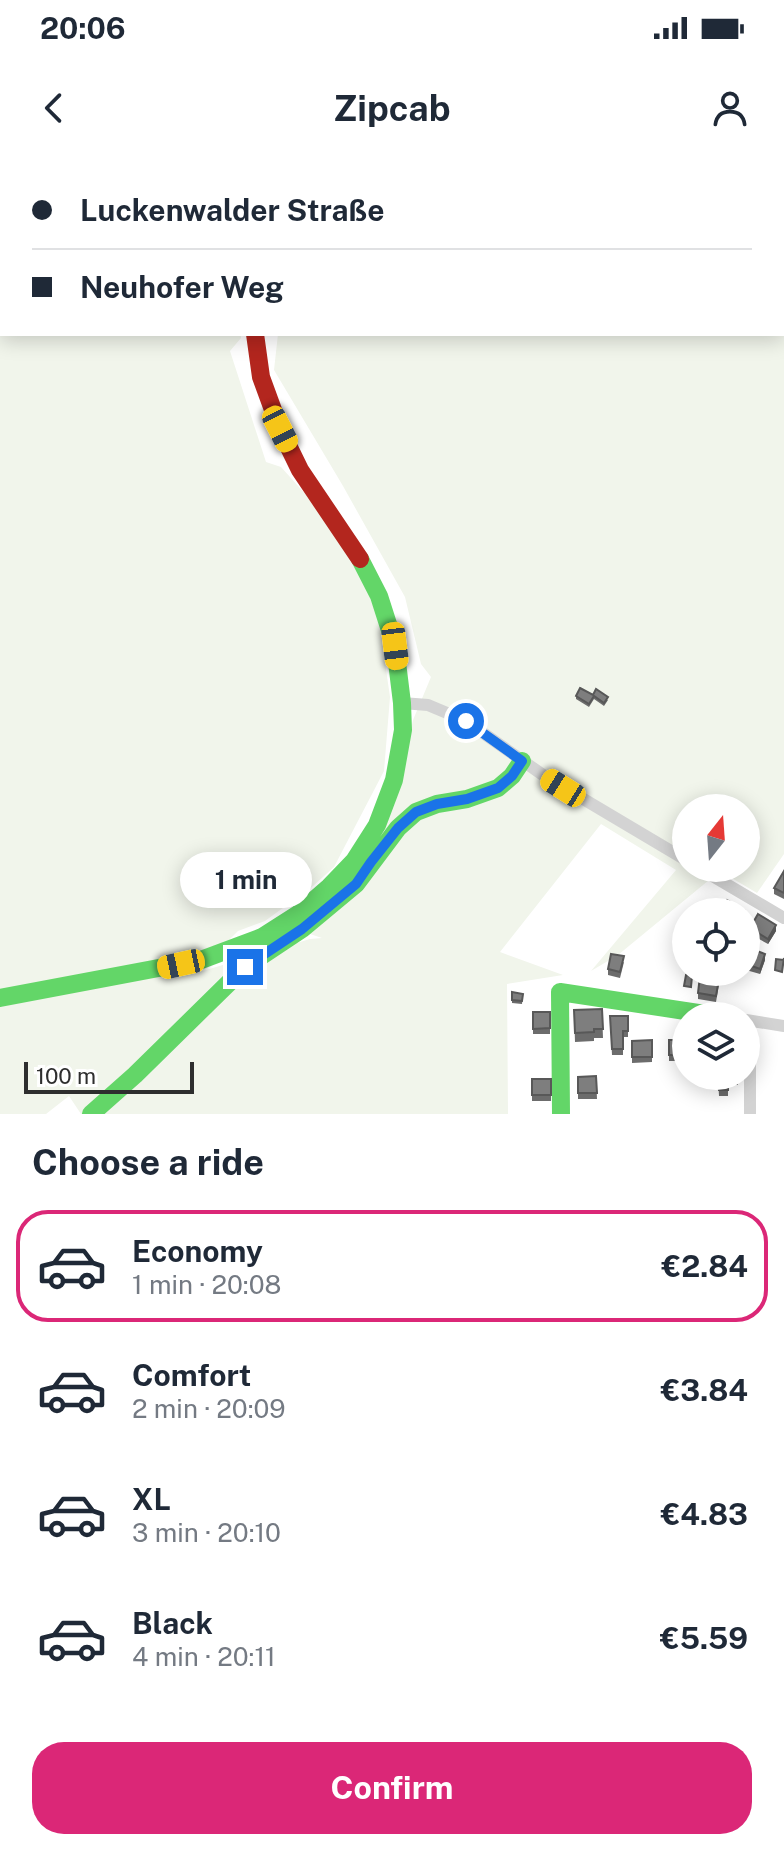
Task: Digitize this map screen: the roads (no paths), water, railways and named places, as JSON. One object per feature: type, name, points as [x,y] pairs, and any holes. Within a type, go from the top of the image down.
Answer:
[{"type":"main road","points":[[0,998],[201,960],[262,937],[298,914],[329,887],[354,861],[377,825],[394,780],[403,730],[395,646],[379,596],[357,554],[300,470],[280,429],[259,369],[255,336]]},
{"type":"main road","points":[[91,1114],[245,967],[302,929],[356,884],[398,828],[416,812],[498,788],[512,776],[522,761]]},
{"type":"main road","points":[[561,1114],[560,992],[672,1009]]},
{"type":"street","points":[[402,703],[428,705],[466,721],[603,813],[672,852]]},
{"type":"street","points":[[723,882],[784,918]]},
{"type":"street","points":[[760,1022],[784,1026]]},
{"type":"street","points":[[749,1090],[750,1114]]}]
